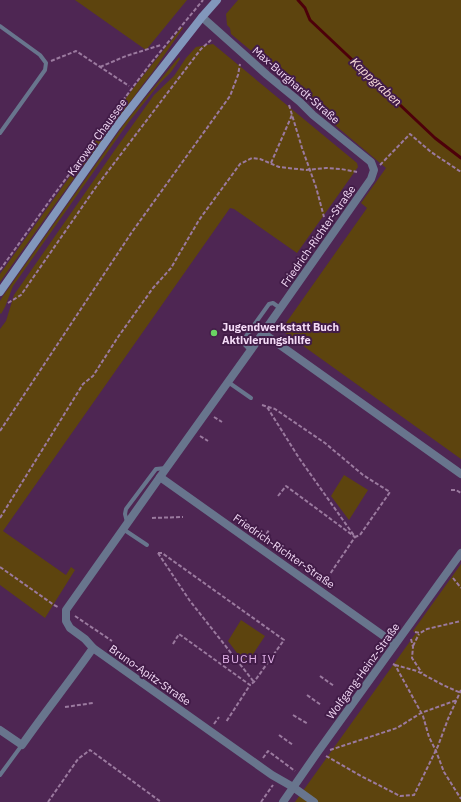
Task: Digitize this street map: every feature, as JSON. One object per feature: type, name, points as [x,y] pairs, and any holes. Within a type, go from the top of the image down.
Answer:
[{"type":"main road","name":"Karower Chaussee","points":[[0,292],[116,127],[217,0]]},
{"type":"street","name":"Max-Burghardt-Straße","points":[[202,17],[313,115],[371,162],[374,170]]},
{"type":"street","name":"Friedrich-Richter-Straße","points":[[93,648],[85,639],[70,628],[66,621],[66,610],[371,179],[374,170]]},
{"type":"street","points":[[263,333],[461,474]]},
{"type":"street","name":"Friedrich-Richter-Straße","points":[[160,477],[395,644]]},
{"type":"street","name":"Wolfgang-Heinz-Straße","points":[[283,802],[461,553]]},
{"type":"street","name":"Bruno-Apitz-Straße","points":[[22,745],[93,648],[277,778],[294,787],[314,802]]},
{"type":"street","points":[[0,730],[22,745]]},
{"type":"lane","points":[[0,26],[40,55],[46,63],[45,70],[0,133]]},
{"type":"lane","points":[[251,350],[244,344],[244,339],[269,304],[273,303],[280,308]]},
{"type":"lane","points":[[228,382],[251,398]]},
{"type":"lane","points":[[147,545],[125,526],[126,509],[156,469],[167,468]]},
{"type":"lane","name":"Bruno-Apitz-Straße","points":[[0,776],[22,745]]},
{"type":"path","points":[[8,303],[22,295],[96,187],[176,82],[211,40]]},
{"type":"path","points":[[100,67],[126,56],[161,45]]},
{"type":"path","points":[[46,63],[76,51],[128,86]]},
{"type":"path","points":[[0,431],[132,232],[230,96],[240,64]]},
{"type":"path","points":[[289,105],[316,187],[324,217]]},
{"type":"path","points":[[271,164],[292,115]]},
{"type":"path","points":[[374,170],[410,134],[431,152],[461,172]]},
{"type":"path","points":[[0,518],[83,384],[93,376],[149,293],[171,268],[200,220],[240,164],[252,158],[260,159],[279,167],[306,170],[326,168],[357,172]]},
{"type":"path","points":[[262,405],[275,409],[325,443],[363,475],[390,492],[360,535],[355,537],[330,574]]},
{"type":"path","points":[[268,407],[299,458],[355,537]]},
{"type":"path","points":[[278,496],[286,486],[355,537]]},
{"type":"path","points":[[451,490],[456,490],[461,493]]},
{"type":"path","points":[[152,518],[183,517]]},
{"type":"path","points":[[226,722],[250,685],[254,682],[284,640],[162,553],[158,553],[190,600],[254,682]]},
{"type":"path","points":[[0,567],[54,605]]},
{"type":"path","points":[[81,620],[112,642]]},
{"type":"path","points":[[412,647],[420,633],[427,629],[461,621]]},
{"type":"path","points":[[406,629],[420,633]]},
{"type":"path","points":[[406,629],[411,638],[412,658],[422,674]]},
{"type":"path","points":[[173,644],[179,634],[250,685]]},
{"type":"path","points":[[317,753],[328,757],[400,796],[414,795],[436,751],[448,719],[461,692],[417,671],[395,665],[385,658]]},
{"type":"path","points":[[395,665],[421,713],[429,737],[444,772],[461,799]]},
{"type":"path","points":[[320,676],[334,686]]},
{"type":"path","points":[[307,695],[321,705]]},
{"type":"path","points":[[317,753],[338,748],[397,728],[421,713],[457,700]]},
{"type":"path","points":[[65,707],[93,703]]},
{"type":"path","points":[[293,715],[308,724]]},
{"type":"path","points":[[279,735],[293,745]]},
{"type":"path","points":[[48,802],[78,758],[90,750],[157,801],[161,802]]},
{"type":"path","points":[[261,802],[277,778]]},
{"type":"shaded area","points":[[75,0],[187,0],[146,50]]},
{"type":"shaded area","points":[[238,0],[461,0],[461,459],[281,330],[367,208],[361,203],[386,168],[317,110],[306,96],[231,34],[230,28],[227,25],[226,14]]},
{"type":"shaded area","points":[[182,27],[183,28],[152,73],[0,282],[0,274],[134,87]]},
{"type":"shaded area","points":[[213,44],[357,163],[358,167],[297,253],[234,209],[230,208],[3,531],[66,575],[71,567],[75,570],[45,618],[0,585],[0,329],[6,321],[14,295],[154,95],[174,76],[186,58],[196,47]]},
{"type":"shaded area","points":[[179,57],[180,59],[171,72],[160,83],[128,123],[13,286],[1,314],[0,301],[3,296],[127,120]]},
{"type":"shaded area","points":[[344,475],[368,490],[349,520],[331,496]]},
{"type":"shaded area","points":[[461,564],[461,802],[295,802],[416,633],[413,631]]},
{"type":"shaded area","points":[[241,620],[265,636],[246,665],[228,641]]},
{"type":"waterway","name":"Kappgraben","points":[[298,0],[305,8],[310,20],[435,138],[461,158]]},
{"type":"place","name":"Jugendwerkstatt Buch Aktivierungshilfe","points":[[214,333]]},
{"type":"district","name":"BUCH IV","points":[[249,659]]}]
